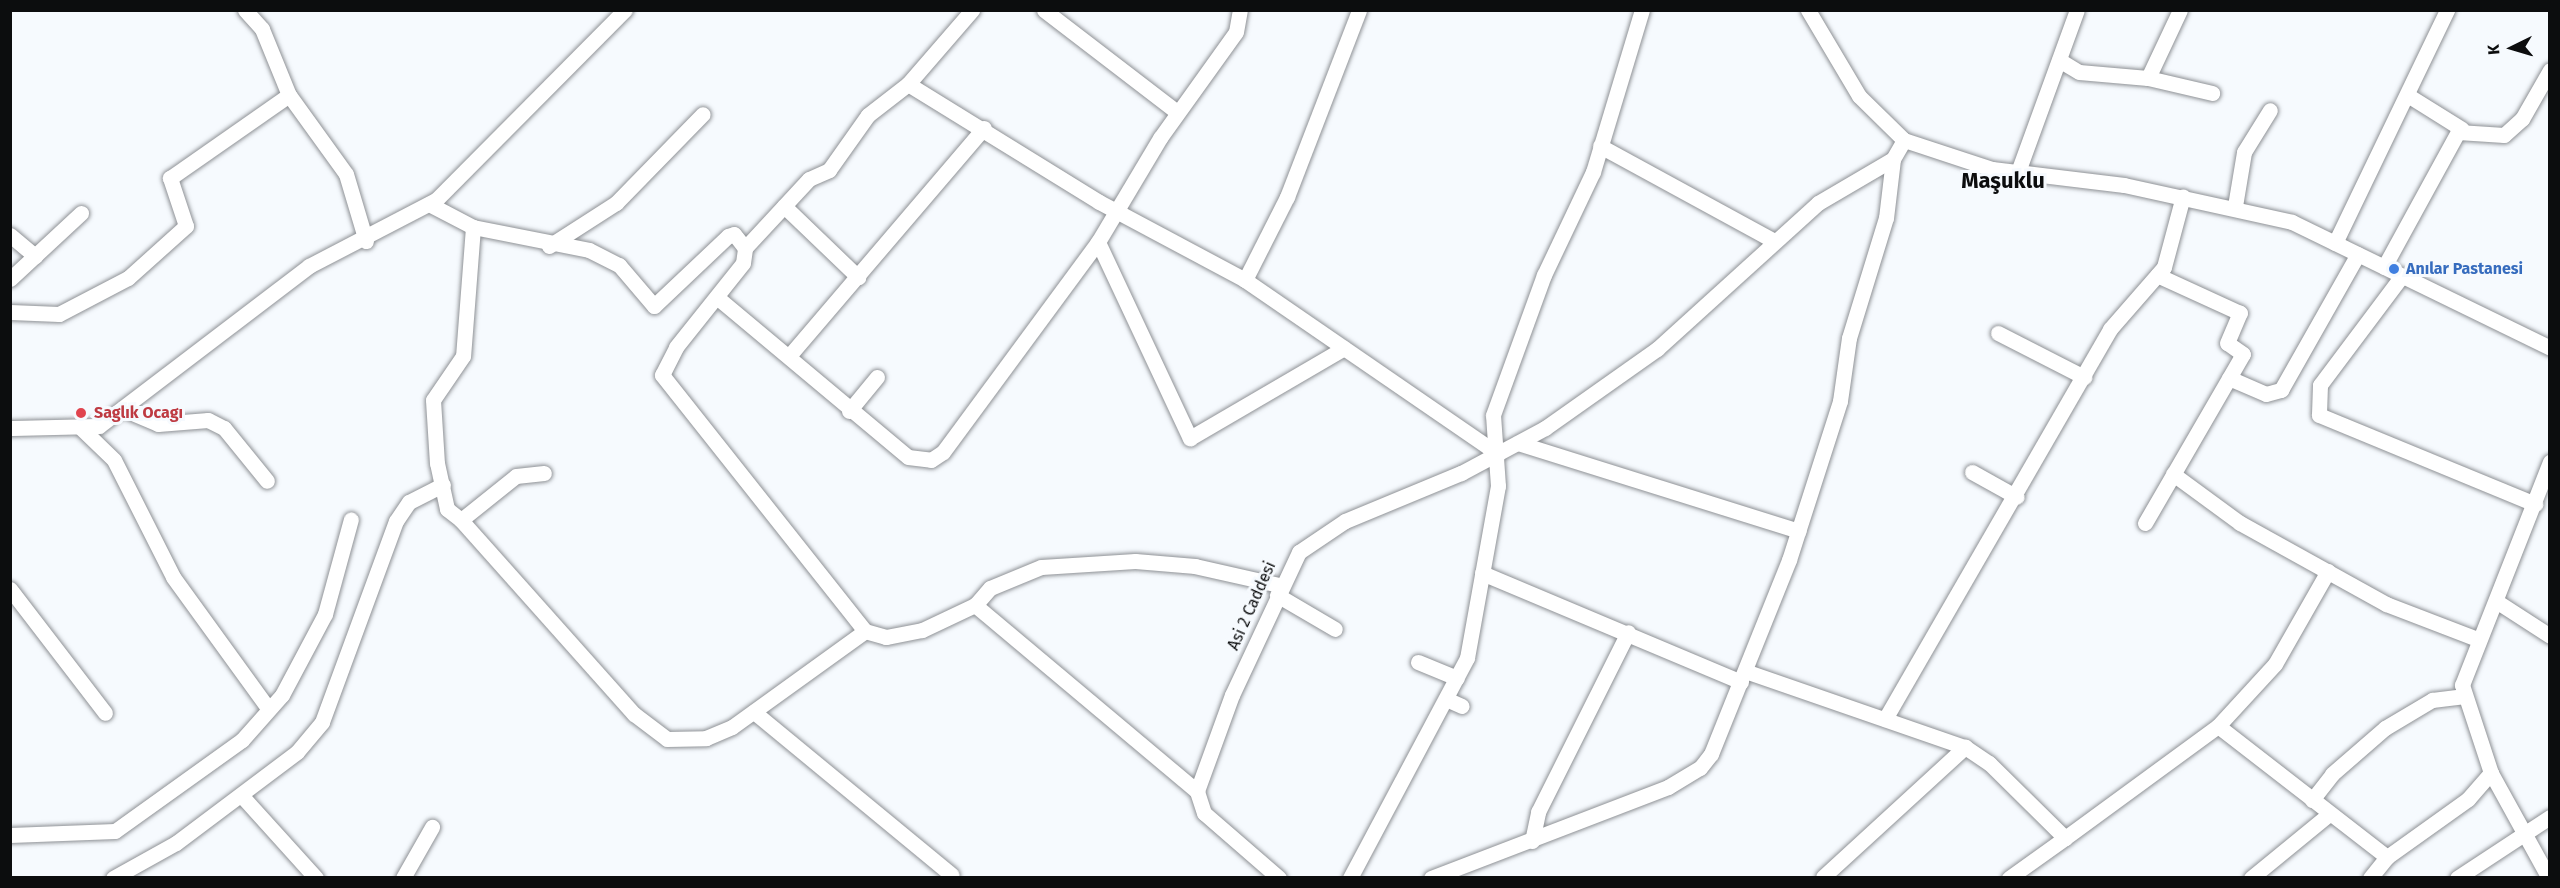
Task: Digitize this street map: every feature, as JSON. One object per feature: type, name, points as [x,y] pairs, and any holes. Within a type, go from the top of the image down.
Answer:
[{"type":"street","points":[[245,10],[262,30],[289,95],[346,174],[366,241]]},
{"type":"street","points":[[10,428],[99,426],[309,266],[366,241],[429,204],[625,10]]},
{"type":"street","points":[[972,10],[908,84],[868,115],[830,170],[809,179],[745,249],[743,263],[719,299],[676,347],[662,375],[865,631],[886,637],[921,630],[975,604],[990,588],[1041,567],[1135,561],[1195,566],[1278,590],[1335,628]]},
{"type":"street","points":[[1044,10],[1177,112]]},
{"type":"street","points":[[719,299],[789,356],[849,411],[908,457],[931,460],[943,452],[1098,242],[1177,112],[1236,32],[1240,10]]},
{"type":"street","points":[[1245,280],[1296,176],[1359,10]]},
{"type":"street","points":[[1350,878],[1467,658],[1494,521],[1498,454],[1493,415],[1544,275],[1600,146],[1642,10]]},
{"type":"street","points":[[1808,10],[1859,96],[1904,140],[1992,169],[2019,169],[2183,196],[2235,206],[2292,222],[2550,348]]},
{"type":"street","points":[[2019,169],[2077,10]]},
{"type":"street","points":[[2148,78],[2180,10]]},
{"type":"street","points":[[2335,243],[2409,96],[2447,10]]},
{"type":"street","points":[[2059,60],[2079,72],[2148,78],[2212,93]]},
{"type":"street","points":[[2409,96],[2462,129],[2504,135],[2522,119],[2550,70]]},
{"type":"street","points":[[908,84],[1118,211],[1245,280],[1498,454]]},
{"type":"street","points":[[10,312],[59,314],[128,278],[186,226],[171,178],[289,95]]},
{"type":"street","points":[[2235,206],[2244,152],[2270,110]]},
{"type":"street","points":[[549,246],[616,203],[703,114]]},
{"type":"street","points":[[789,356],[984,128]]},
{"type":"street","points":[[2384,267],[2462,129]]},
{"type":"street","points":[[1431,878],[1668,787],[1700,768],[1743,676],[1798,531],[1840,401],[1849,338],[1886,218],[1893,159],[1904,140]]},
{"type":"street","points":[[1600,146],[1774,241]]},
{"type":"street","name":"Asi 2 Caddesi","points":[[1197,791],[1290,563],[1317,537],[1518,443],[1657,349],[1818,203],[1893,159]]},
{"type":"street","points":[[1885,719],[2017,497],[2110,329],[2164,267],[2183,196]]},
{"type":"street","points":[[429,204],[473,227],[549,246],[574,246],[619,265],[654,306],[728,236],[734,234],[745,249]]},
{"type":"street","points":[[784,206],[858,277]]},
{"type":"street","points":[[10,279],[81,213]]},
{"type":"street","points":[[473,227],[463,356],[433,400],[447,509],[461,520],[634,714],[667,739],[706,738],[754,712],[865,631]]},
{"type":"street","points":[[10,235],[35,256]]},
{"type":"street","points":[[1098,242],[1190,438],[1344,348]]},
{"type":"street","points":[[2229,378],[2266,394],[2281,390],[2358,254]]},
{"type":"street","points":[[2145,523],[2243,354],[2227,343],[2240,313],[2157,275]]},
{"type":"street","points":[[2401,277],[2320,385],[2319,415],[2535,504]]},
{"type":"street","points":[[1998,333],[2084,377]]},
{"type":"street","points":[[849,411],[877,377]]},
{"type":"street","points":[[123,409],[158,424],[208,420],[224,428],[267,481]]},
{"type":"street","points":[[80,427],[114,460],[173,577],[268,708]]},
{"type":"street","points":[[1518,443],[1798,531]]},
{"type":"street","points":[[2549,878],[2492,773],[2463,696],[2477,639],[2496,601],[2550,462]]},
{"type":"street","points":[[1972,472],[2017,497]]},
{"type":"street","points":[[461,520],[516,476],[544,473]]},
{"type":"street","points":[[2174,474],[2240,523],[2386,604],[2477,639]]},
{"type":"street","points":[[113,878],[176,843],[297,752],[322,722],[396,521],[409,502],[444,485]]},
{"type":"street","points":[[10,835],[115,831],[242,740],[282,694],[325,614],[351,519]]},
{"type":"street","points":[[2009,878],[2218,726],[2275,664],[2328,571]]},
{"type":"street","points":[[1482,573],[1743,676],[1885,719],[1965,747],[1989,763],[2065,838]]},
{"type":"street","points":[[10,589],[105,713]]},
{"type":"street","points":[[2496,601],[2550,636]]},
{"type":"street","points":[[975,604],[1197,791],[1204,813],[1279,878]]},
{"type":"street","points":[[1532,841],[1538,812],[1628,632]]},
{"type":"street","points":[[1418,662],[1457,678]]},
{"type":"street","points":[[2312,800],[2332,774],[2385,728],[2432,700],[2463,696]]},
{"type":"street","points":[[1446,699],[1462,706]]},
{"type":"street","points":[[754,712],[952,875]]},
{"type":"street","points":[[2218,726],[2328,814],[2387,857]]},
{"type":"street","points":[[1823,877],[1965,747]]},
{"type":"street","points":[[2370,878],[2387,857],[2468,799],[2492,773]]},
{"type":"street","points":[[241,795],[316,878]]},
{"type":"street","points":[[2251,878],[2328,814]]},
{"type":"street","points":[[2457,878],[2550,817]]},
{"type":"street","points":[[403,878],[432,827]]},
{"type":"place","name":"Anılar Pastanesi","points":[[2394,269]]},
{"type":"place","name":"Saglık Ocagı","points":[[81,413]]},
{"type":"district","name":"Maşuklu","points":[[2003,181]]}]
